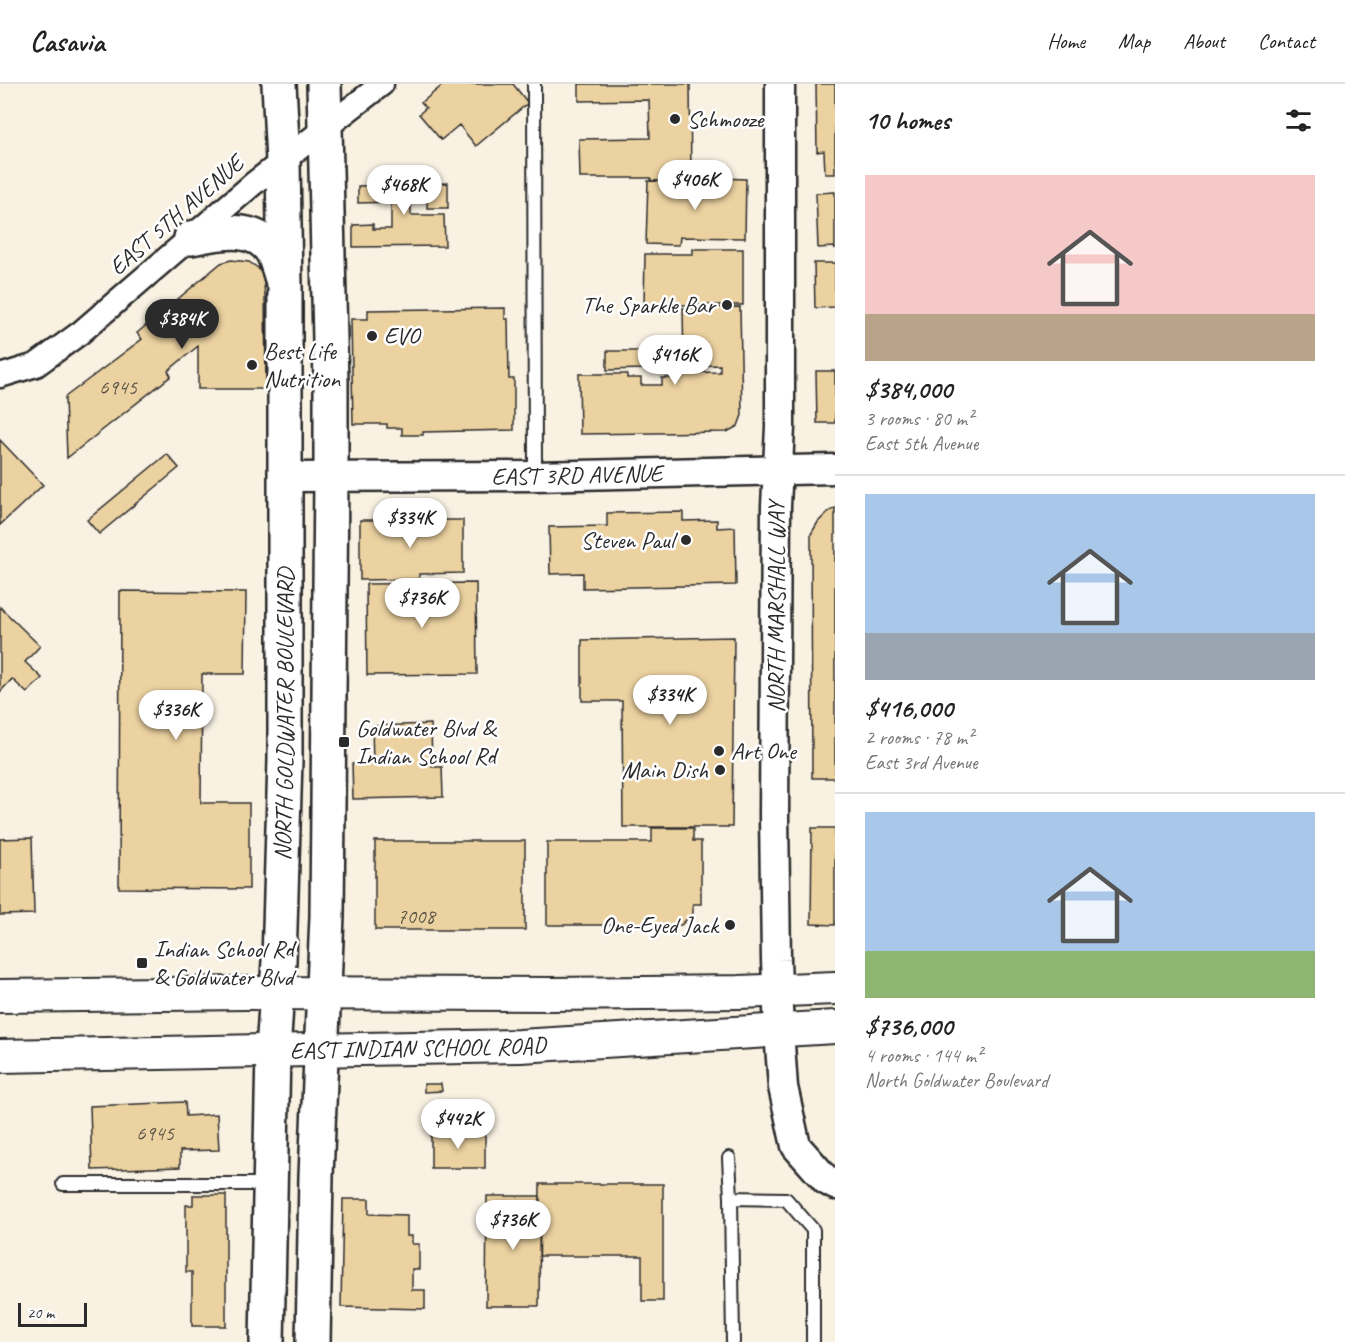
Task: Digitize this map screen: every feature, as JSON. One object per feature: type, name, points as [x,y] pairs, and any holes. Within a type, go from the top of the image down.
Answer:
[{"type":"main road","name":"NORTH GOLDWATER BOULEVARD","points":[[267,1342],[273,1050],[279,961],[285,760],[285,288],[279,84]]},
{"type":"main road","name":"NORTH GOLDWATER BOULEVARD","points":[[313,1342],[315,1187],[327,905],[331,476],[324,84]]},
{"type":"main road","points":[[191,238],[228,231],[245,233],[259,239],[272,252],[285,288]]},
{"type":"main road","points":[[0,996],[552,993],[835,988]]},
{"type":"main road","name":"EAST INDIAN SCHOOL ROAD","points":[[0,1056],[520,1046],[835,1028]]},
{"type":"street","name":"EAST 5TH AVENUE","points":[[0,376],[36,365],[80,333],[253,184],[382,84]]},
{"type":"street","name":"NORTH MARSHALL WAY","points":[[780,84],[780,427],[776,518],[774,814],[779,1031],[783,1087],[796,1146],[826,1180],[835,1185]]},
{"type":"street","name":"EAST 3RD AVENUE","points":[[285,477],[535,476],[835,469]]},
{"type":"lane","points":[[534,84],[535,476]]},
{"type":"lane","points":[[729,1158],[733,1342]]},
{"type":"lane","points":[[63,1184],[271,1184]]},
{"type":"lane","points":[[731,1198],[786,1199],[813,1230],[813,1342]]},
{"type":"building","points":[[444,84],[513,84],[528,103],[476,146],[459,125],[441,140],[419,114],[426,108],[421,103]]},
{"type":"building","points":[[579,84],[690,84],[691,180],[580,178],[579,139],[650,138],[649,100],[579,101]]},
{"type":"building","points":[[816,84],[835,84],[835,174],[825,174],[824,151],[817,152]]},
{"type":"building","points":[[718,178],[746,179],[745,238],[680,237],[679,245],[646,244],[648,181],[718,183]]},
{"type":"building","points":[[448,183],[448,208],[427,208],[427,201],[411,201],[411,215],[444,215],[445,246],[353,247],[353,225],[373,224],[373,229],[391,229],[391,202],[358,203],[358,186]]},
{"type":"building","points":[[835,192],[835,249],[834,247],[818,248],[816,193]]},
{"type":"building","points":[[693,249],[743,249],[743,305],[644,305],[645,254],[693,254]]},
{"type":"building","points":[[231,260],[249,262],[258,268],[263,276],[266,389],[198,389],[198,346],[168,371],[171,376],[67,458],[65,397],[142,339],[137,333],[221,263]]},
{"type":"building","points":[[814,263],[835,263],[835,307],[815,308]]},
{"type":"building","points":[[740,307],[742,415],[738,426],[727,432],[580,434],[579,374],[627,374],[627,378],[641,378],[641,385],[662,385],[662,378],[674,378],[674,373],[720,372],[720,365],[684,366],[683,308]]},
{"type":"building","points":[[505,308],[505,319],[508,319],[509,379],[514,379],[514,430],[423,432],[423,435],[402,435],[402,428],[387,428],[387,424],[353,424],[351,319],[368,319],[368,310]]},
{"type":"building","points":[[607,351],[643,351],[644,369],[607,370]]},
{"type":"building","points":[[816,371],[835,371],[835,423],[817,423]]},
{"type":"building","points":[[0,440],[43,485],[0,525]]},
{"type":"building","points":[[167,454],[179,468],[99,534],[87,520]]},
{"type":"building","points":[[835,508],[835,778],[812,778],[811,534],[818,522]]},
{"type":"building","points":[[683,512],[683,521],[717,520],[717,528],[735,527],[736,585],[583,588],[583,573],[550,574],[549,527],[607,526],[607,513]]},
{"type":"building","points":[[360,520],[463,520],[463,573],[419,574],[419,579],[360,580]]},
{"type":"building","points":[[476,583],[477,674],[367,675],[366,584]]},
{"type":"building","points":[[120,591],[246,592],[245,674],[202,674],[201,803],[249,803],[249,889],[119,888]]},
{"type":"building","points":[[0,607],[40,646],[25,662],[42,678],[27,693],[12,679],[0,692]]},
{"type":"building","points":[[734,637],[732,827],[623,827],[622,701],[582,701],[582,640]]},
{"type":"building","points":[[431,724],[432,767],[442,767],[443,797],[353,799],[352,764],[373,763],[372,726]]},
{"type":"building","points":[[652,828],[693,828],[693,841],[701,841],[701,904],[693,904],[693,913],[681,925],[547,925],[547,842],[652,842]]},
{"type":"building","points":[[812,828],[835,828],[835,925],[811,924]]},
{"type":"building","points":[[32,838],[34,914],[0,915],[0,839]]},
{"type":"building","points":[[375,841],[525,841],[525,930],[375,930]]},
{"type":"building","points":[[424,1084],[441,1084],[442,1091],[424,1092]]},
{"type":"building","points":[[185,1102],[186,1116],[217,1114],[219,1150],[180,1151],[180,1167],[92,1170],[90,1106]]},
{"type":"building","points":[[431,1131],[485,1131],[485,1168],[431,1168]]},
{"type":"building","points":[[540,1184],[663,1184],[663,1301],[642,1301],[642,1256],[539,1256]]},
{"type":"building","points":[[193,1195],[226,1195],[226,1326],[192,1326],[192,1272],[186,1272],[186,1205],[193,1205]]},
{"type":"building","points":[[487,1196],[540,1196],[539,1306],[486,1306]]},
{"type":"building","points":[[343,1199],[369,1199],[369,1214],[407,1215],[407,1236],[412,1236],[412,1244],[419,1244],[419,1269],[412,1269],[412,1290],[425,1290],[425,1309],[341,1307]]},
{"type":"place","name":"Schmooze","points":[[675,119]]},
{"type":"place","name":"The Sparkle Bar","points":[[727,305]]},
{"type":"place","name":"EVO","points":[[372,336]]},
{"type":"place","name":"Best Life Nutrition","points":[[252,365]]},
{"type":"place","name":"Steven Paul","points":[[686,540]]},
{"type":"place","name":"Goldwater Blvd & Indian School Rd","points":[[344,742]]},
{"type":"place","name":"Art One","points":[[719,751]]},
{"type":"place","name":"Main Dish","points":[[720,770]]},
{"type":"place","name":"One-Eyed Jack","points":[[730,925]]},
{"type":"place","name":"Indian School Rd & Goldwater Blvd","points":[[142,963]]}]
